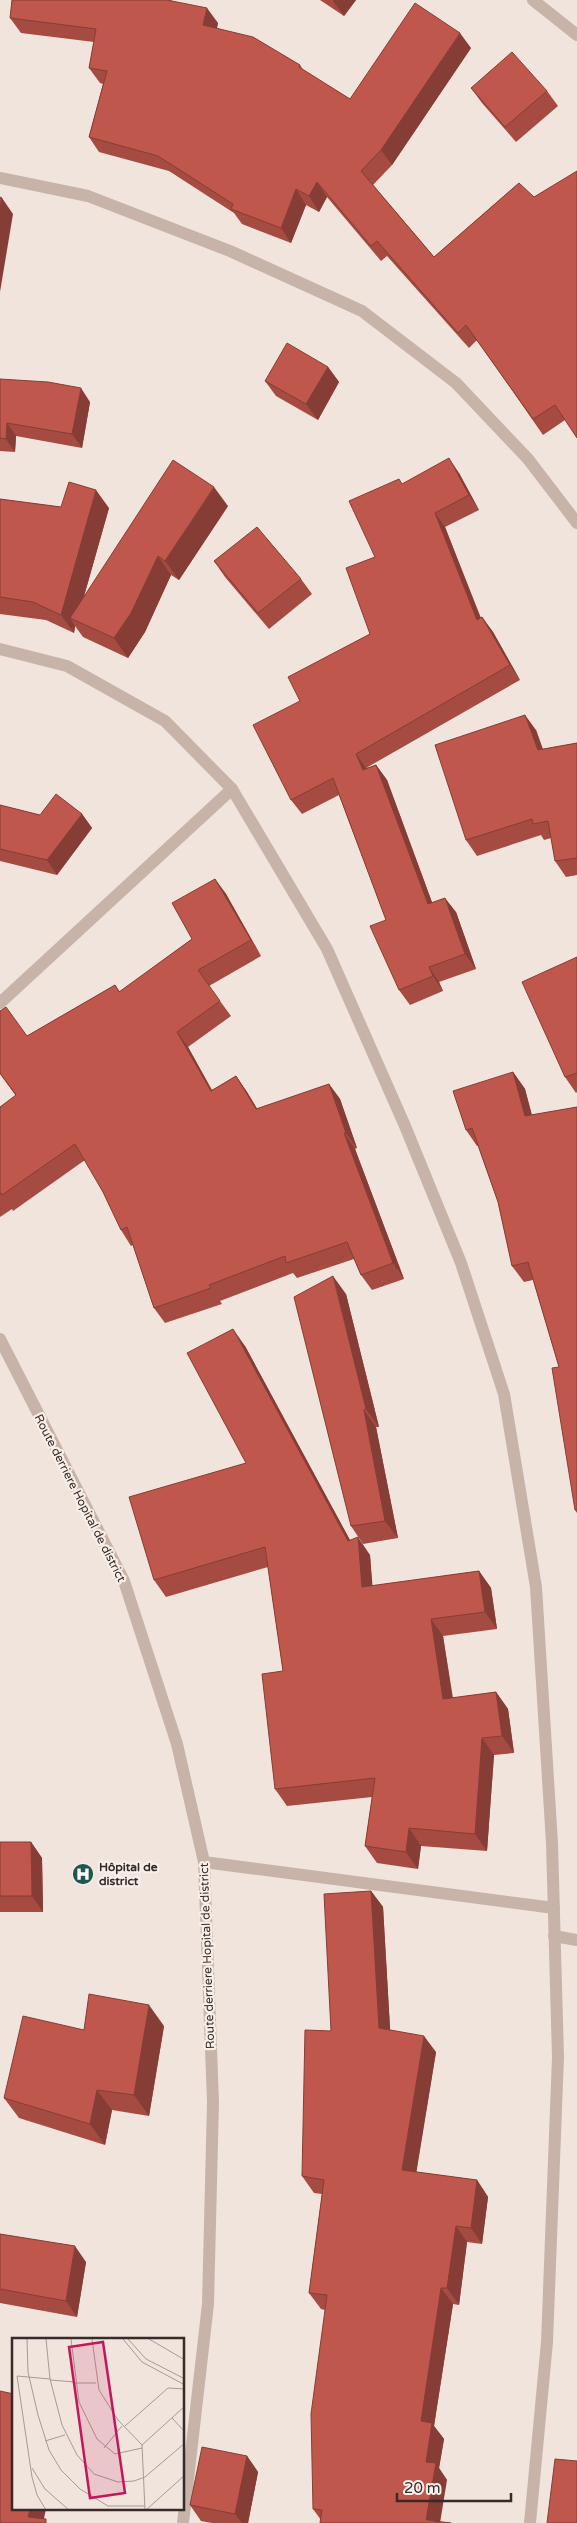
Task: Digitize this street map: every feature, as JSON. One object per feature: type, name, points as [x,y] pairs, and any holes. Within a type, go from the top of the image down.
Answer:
[{"type":"street","points":[[533,0],[577,35]]},
{"type":"street","points":[[0,178],[88,196],[230,251],[362,311],[456,383],[528,459],[577,523]]},
{"type":"street","points":[[0,649],[67,666],[165,721],[232,789],[327,949],[405,1126],[461,1263],[504,1394],[536,1587],[554,1908],[558,2057],[547,2342],[530,2523]]},
{"type":"street","points":[[0,1003],[232,789]]},
{"type":"street","name":"Route derriere Hopital de district","points":[[0,1339],[124,1581],[177,1744],[204,1862],[213,2102],[208,2304],[185,2505]]},
{"type":"street","points":[[204,1862],[554,1908]]},
{"type":"street","points":[[554,1936],[577,1940]]},
{"type":"street","name":"Route derriere Hopital de district","points":[[183,2523],[184,2510]]},
{"type":"building","points":[[12,0],[167,0],[207,8],[203,25],[253,37],[300,65],[299,67],[350,99],[415,3],[460,33],[381,150],[361,171],[434,257],[519,183],[534,197],[577,171],[577,438],[555,405],[533,419],[466,325],[458,333],[377,241],[371,246],[317,182],[309,196],[296,189],[281,228],[231,209],[233,204],[158,156],[89,137],[107,71],[89,68],[96,29],[10,18]]},
{"type":"building","points":[[512,52],[547,91],[505,127],[471,88]]},
{"type":"building","points":[[287,343],[328,367],[306,404],[265,381]]},
{"type":"building","points":[[0,379],[48,382],[81,388],[72,434],[7,423],[6,439],[0,438]]},
{"type":"building","points":[[449,458],[469,495],[435,513],[477,620],[482,617],[510,665],[356,754],[363,770],[376,765],[428,904],[445,898],[465,954],[429,967],[433,976],[399,990],[370,926],[386,920],[333,778],[291,800],[253,725],[300,701],[288,677],[370,634],[346,568],[375,557],[349,501],[399,479],[402,484]]},
{"type":"building","points":[[173,460],[214,487],[165,561],[158,556],[131,613],[114,638],[70,618]]},
{"type":"building","points":[[69,482],[96,490],[61,615],[33,602],[0,597],[0,499],[61,507]]},
{"type":"building","points":[[257,527],[301,579],[258,613],[214,561]]},
{"type":"building","points":[[525,715],[538,750],[577,743],[577,858],[555,861],[548,821],[533,824],[532,819],[466,840],[435,745]]},
{"type":"building","points":[[56,794],[82,814],[47,860],[0,849],[0,805],[40,815]]},
{"type":"building","points":[[215,879],[251,940],[198,970],[220,1001],[177,1032],[211,1091],[236,1076],[256,1109],[329,1084],[346,1133],[344,1133],[393,1263],[361,1275],[347,1242],[286,1263],[285,1256],[209,1285],[211,1288],[154,1308],[127,1227],[121,1230],[103,1192],[75,1144],[2,1195],[0,1194],[0,1107],[16,1095],[0,1073],[0,1011],[6,1007],[27,1036],[115,985],[119,992],[192,939],[172,903]]},
{"type":"building","points":[[577,957],[577,1073],[565,1077],[522,982]]},
{"type":"building","points":[[513,1072],[525,1116],[577,1107],[577,1510],[575,1510],[552,1368],[559,1367],[528,1262],[512,1266],[498,1202],[472,1128],[466,1130],[453,1091]]},
{"type":"building","points":[[333,1276],[366,1409],[364,1410],[385,1521],[351,1526],[294,1297]]},
{"type":"building","points":[[233,1329],[348,1541],[358,1537],[362,1587],[479,1571],[485,1612],[431,1619],[443,1699],[496,1692],[502,1736],[482,1738],[475,1834],[409,1828],[406,1852],[365,1846],[375,1778],[275,1789],[262,1674],[283,1671],[265,1547],[154,1580],[129,1497],[246,1463],[187,1353]]},
{"type":"building","points":[[0,1842],[31,1842],[32,1896],[0,1896]]},
{"type":"building","points":[[371,1891],[379,2028],[424,2036],[402,2170],[477,2180],[471,2228],[456,2226],[447,2288],[441,2288],[421,2421],[432,2423],[426,2462],[436,2463],[426,2520],[451,2523],[320,2523],[322,2510],[313,2509],[311,2414],[327,2295],[309,2293],[324,2180],[302,2176],[305,2030],[331,2031],[324,1894]]},
{"type":"building","points":[[89,1994],[149,2005],[134,2095],[97,2090],[90,2124],[4,2098],[23,2016],[84,2030]]},
{"type":"building","points":[[0,2234],[75,2246],[66,2301],[0,2289]]},
{"type":"building","points":[[0,2391],[12,2394],[12,2510],[30,2510],[28,2517],[46,2519],[46,2523],[0,2523]]},
{"type":"building","points":[[202,2447],[247,2456],[235,2514],[190,2505]]},
{"type":"building","points":[[555,2459],[577,2461],[577,2523],[547,2523]]},
{"type":"place","name":"Hôpital de district","points":[[83,1874]]}]
